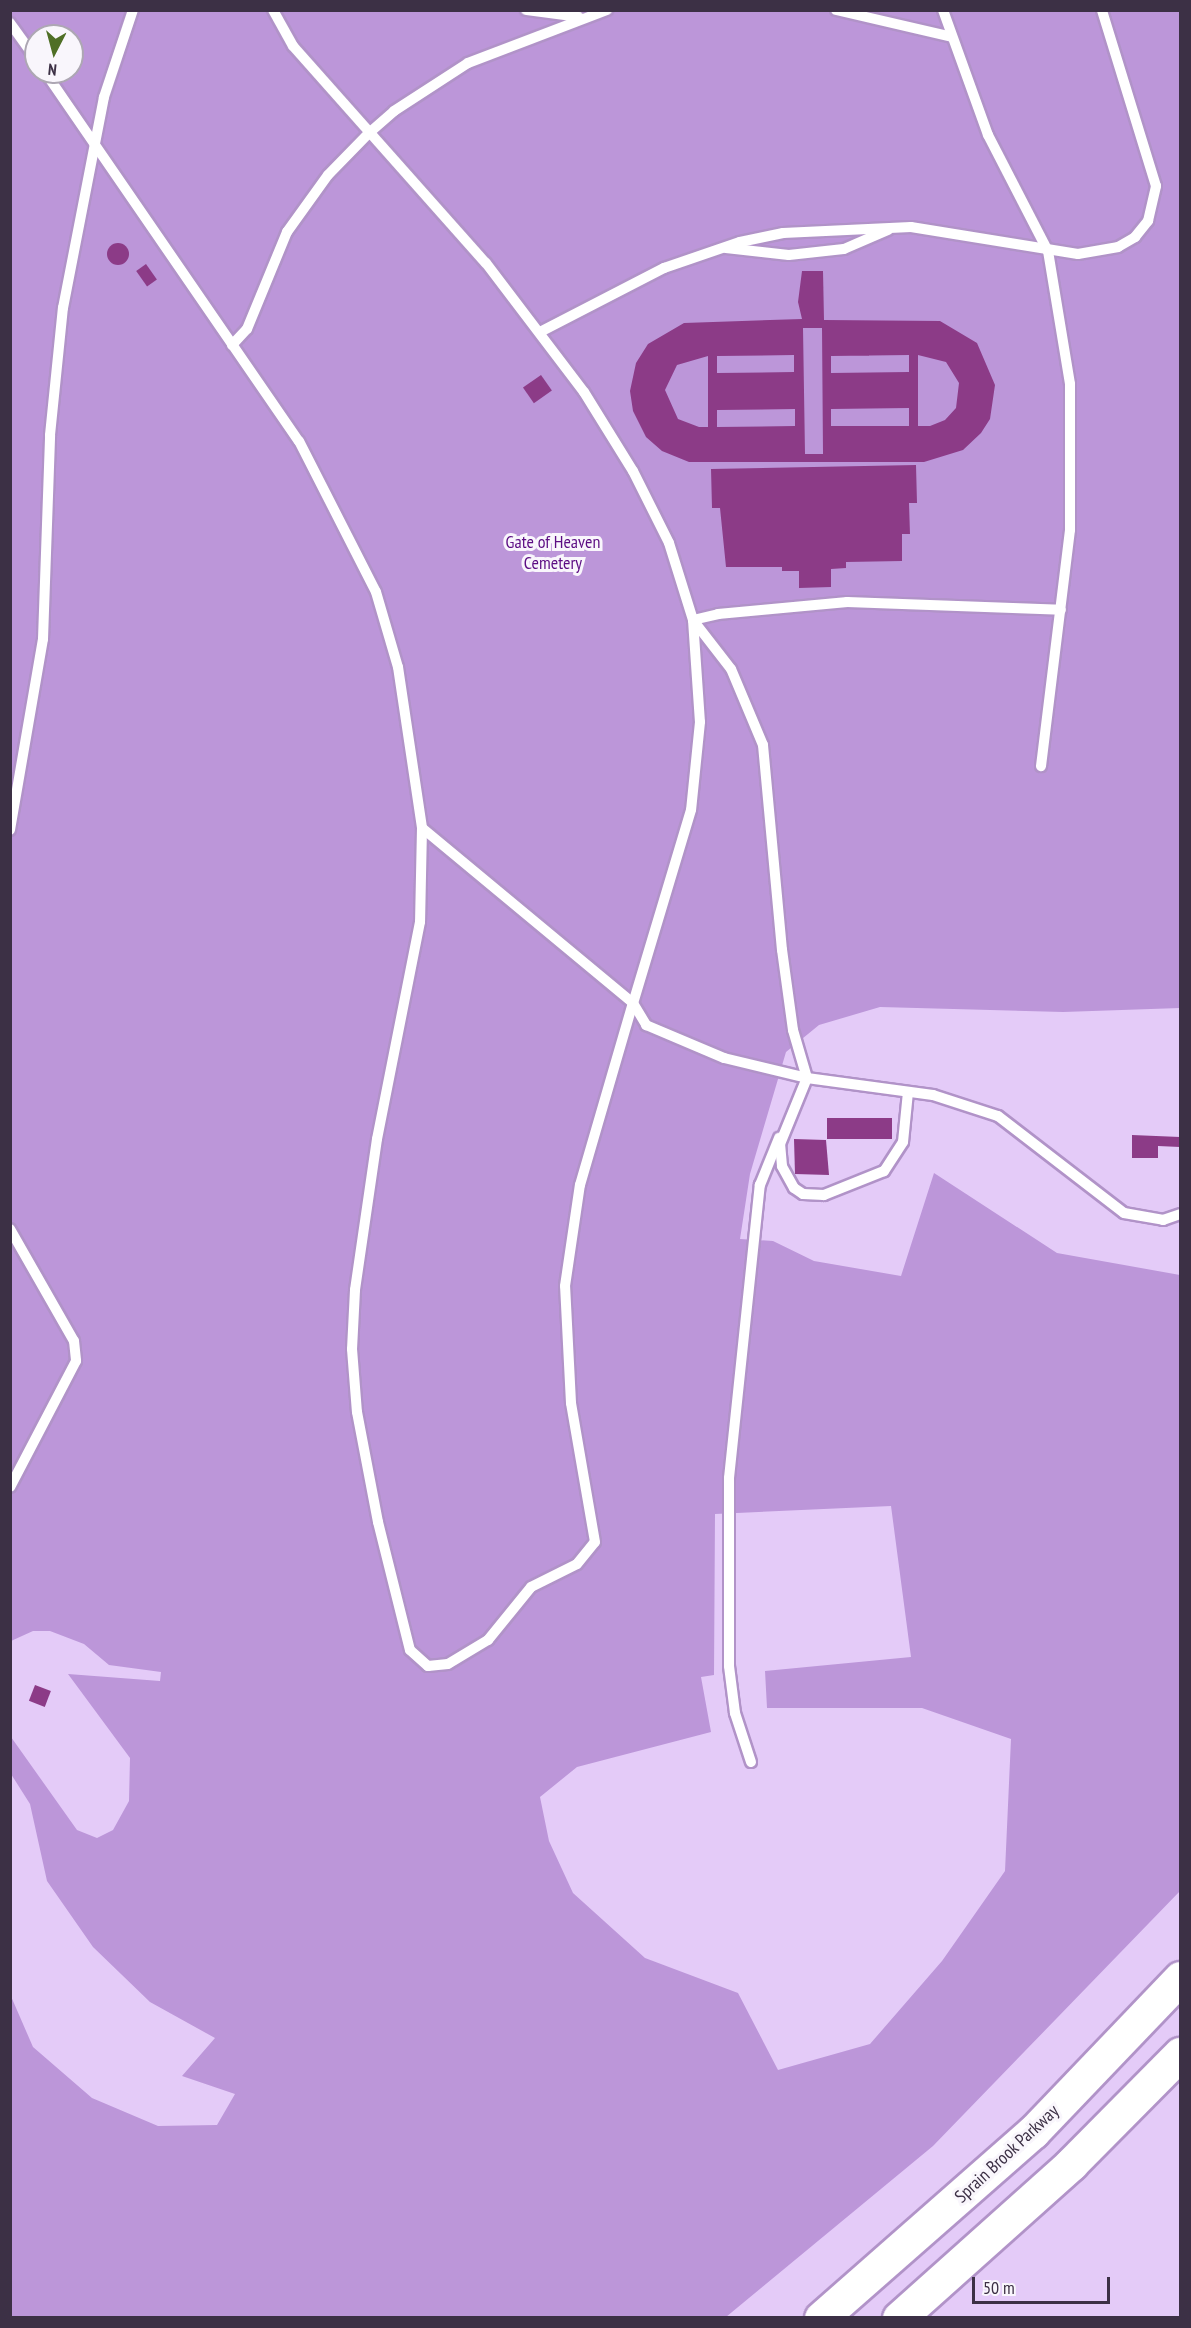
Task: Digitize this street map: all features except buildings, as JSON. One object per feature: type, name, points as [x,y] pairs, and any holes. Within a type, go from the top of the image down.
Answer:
[{"type":"highway","name":"Sprain Brook Parkway","points":[[821,2318],[1033,2132],[1180,1978]]},
{"type":"highway","points":[[899,2318],[1071,2164],[1180,2054]]},
{"type":"lane","points":[[10,830],[36,698],[43,639],[50,435],[63,308],[94,145],[133,10]]},
{"type":"lane","points":[[53,84],[299,441],[376,592],[411,730],[422,828],[420,922],[376,1149],[355,1290],[352,1349],[357,1412],[382,1541],[410,1650],[428,1666],[438,1668],[481,1645],[506,1622],[531,1587],[577,1564],[595,1542],[571,1403],[565,1286],[580,1185],[691,810],[700,722],[693,620],[669,543],[633,471],[540,332],[471,245],[293,46],[273,10]]},
{"type":"lane","points":[[526,10],[587,17]]},
{"type":"lane","points":[[232,345],[247,329],[287,232],[328,175],[369,133],[394,111],[468,63],[607,10]]},
{"type":"lane","points":[[836,10],[952,37]]},
{"type":"lane","points":[[943,10],[988,135],[1048,251],[1070,384],[1072,425],[1070,530],[1041,766]]},
{"type":"lane","points":[[540,332],[629,284],[722,247],[783,233],[893,228],[981,236],[1048,251],[1099,254],[1118,247],[1135,237],[1155,201],[1153,164],[1102,10]]},
{"type":"lane","points":[[10,23],[24,42]]},
{"type":"lane","points":[[722,247],[789,255],[844,249],[893,228]]},
{"type":"lane","points":[[693,620],[738,611],[847,602],[1061,610]]},
{"type":"lane","points":[[693,620],[731,669],[763,745],[782,950],[793,1030],[807,1078],[783,1127],[760,1185],[729,1478],[731,1693],[751,1762]]},
{"type":"lane","points":[[422,828],[633,1003],[646,1025],[724,1058],[807,1078],[908,1092],[998,1116],[1124,1213],[1162,1220],[1180,1214]]},
{"type":"lane","points":[[783,1127],[782,1166],[794,1188],[824,1195],[884,1171],[903,1142],[908,1092]]},
{"type":"lane","points":[[10,1229],[74,1341],[76,1361],[10,1487]]},
{"type":"green space","name":"Gate of Heaven Cemetery","points":[[11,11],[1180,11],[1180,1008],[1063,1012],[880,1007],[819,1025],[786,1052],[750,1174],[740,1239],[773,1241],[814,1261],[901,1276],[934,1173],[1057,1253],[1180,1275],[1180,1891],[933,2146],[726,2317],[11,2317],[10,1994],[33,2047],[92,2098],[158,2126],[217,2125],[235,2094],[182,2076],[215,2038],[150,2002],[93,1947],[47,1881],[30,1804],[11,1774],[11,1737],[77,1830],[97,1838],[113,1830],[129,1801],[130,1758],[68,1674],[160,1681],[161,1672],[109,1665],[84,1644],[50,1631],[33,1631],[11,1641]],"holes":[[[891,1506],[911,1657],[765,1671],[767,1708],[922,1708],[1011,1739],[1005,1871],[942,1961],[870,2044],[778,2070],[738,1993],[645,1958],[573,1893],[549,1841],[540,1797],[577,1767],[711,1732],[701,1677],[714,1675],[715,1514]]]}]
